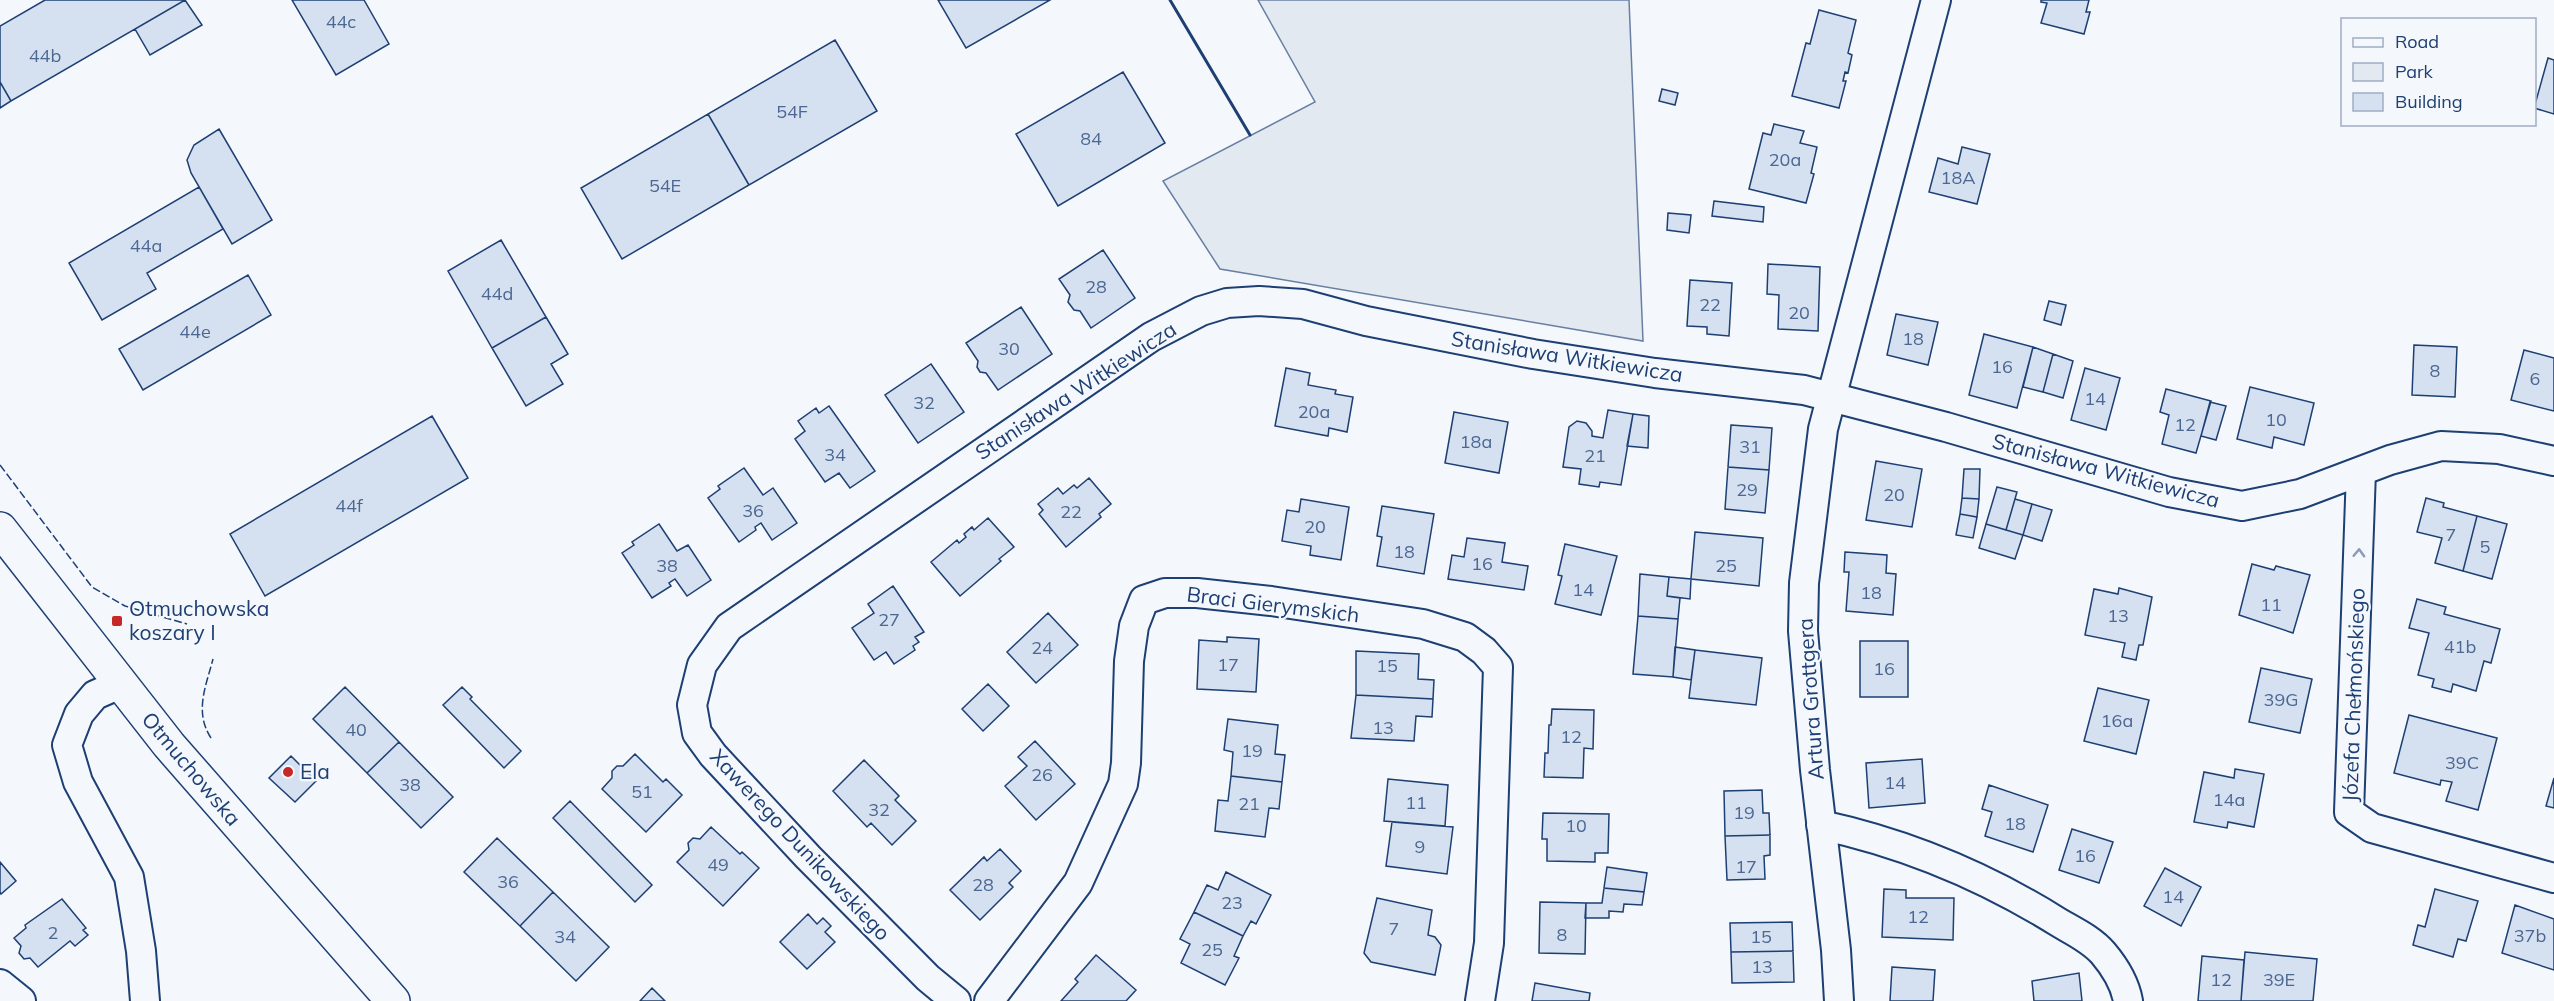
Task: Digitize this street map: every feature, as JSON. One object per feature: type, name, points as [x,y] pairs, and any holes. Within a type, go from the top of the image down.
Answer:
[{"type":"main road","name":"Otmuchowska","points":[[0,529],[169,745],[393,1001]]},
{"type":"street","points":[[1832,398],[1936,0]]},
{"type":"street","name":"Stanisława Witkiewicza","points":[[702,665],[729,627],[782,593],[914,498],[1151,337],[1201,311],[1227,303],[1259,301],[1303,304],[1366,321],[1533,354],[1655,373],[1804,390],[1946,427],[2169,492],[2242,506],[2300,494],[2423,449],[2441,446],[2499,449],[2554,461]]},
{"type":"street","name":"Artura Grottgera","points":[[1832,398],[1823,429],[1815,486],[1804,583],[1803,631],[1821,825],[1836,950],[1839,1001]]},
{"type":"street","name":"Józefa Chełmońskiego","points":[[2361,471],[2349,812],[2372,828],[2554,878]]},
{"type":"street","name":"Braci Gierymskich","points":[[989,1001],[1078,883],[1123,784],[1126,763],[1129,661],[1134,626],[1144,600],[1165,593],[1197,593],[1271,601],[1423,624],[1466,637],[1484,651],[1498,667],[1489,932],[1480,1001]]},
{"type":"street","name":"Xawerego Dunikowskiego","points":[[702,665],[692,705],[697,733],[713,755],[816,866],[928,978],[956,1001]]},
{"type":"street","points":[[120,684],[95,695],[79,714],[67,745],[78,782],[129,877],[141,951],[145,1001]]},
{"type":"street","points":[[1821,825],[1860,833],[1901,847],[2029,904],[2102,952],[2115,969],[2128,1001]]},
{"type":"street","points":[[0,984],[21,1001]]},
{"type":"green space","points":[[1258,0],[1629,0],[1643,341],[1220,269],[1163,181],[1315,102]]},
{"type":"building","points":[[45,0],[185,0],[11,101],[0,82],[0,26]]},
{"type":"building","points":[[185,0],[202,25],[150,55],[135,29]]},
{"type":"building","points":[[292,0],[364,0],[389,44],[336,75]]},
{"type":"building","points":[[938,0],[1050,0],[966,48]]},
{"type":"building","points":[[2041,0],[2089,0],[2086,12],[2090,12],[2084,34],[2041,23],[2047,3]]},
{"type":"building","points":[[1819,10],[1856,20],[1848,53],[1852,55],[1848,73],[1845,72],[1843,81],[1846,81],[1839,108],[1792,96],[1806,43],[1810,44]]},
{"type":"building","points":[[835,40],[877,111],[749,185],[708,114]]},
{"type":"building","points":[[2548,58],[2554,60],[2554,114],[2536,109]]},
{"type":"building","points":[[1123,72],[1165,143],[1058,206],[1016,134]]},
{"type":"building","points":[[0,82],[11,101],[0,108]]},
{"type":"building","points":[[1662,89],[1678,93],[1675,105],[1659,101]]},
{"type":"building","points":[[708,114],[749,185],[622,259],[581,188]]},
{"type":"building","points":[[1774,124],[1804,131],[1800,143],[1817,147],[1811,173],[1814,174],[1806,203],[1749,189],[1763,133],[1771,135]]},
{"type":"building","points":[[219,129],[272,220],[232,244],[191,173],[187,160],[194,145]]},
{"type":"building","points":[[1962,147],[1990,154],[1977,204],[1929,192],[1938,158],[1958,164]]},
{"type":"building","points":[[199,187],[223,229],[147,273],[156,289],[102,320],[69,263]]},
{"type":"building","points":[[1714,201],[1764,207],[1763,222],[1712,216]]},
{"type":"building","points":[[1668,213],[1691,215],[1689,233],[1667,230]]},
{"type":"building","points":[[501,240],[546,317],[492,348],[448,271]]},
{"type":"building","points":[[1103,250],[1135,298],[1091,328],[1080,311],[1074,310],[1068,302],[1070,295],[1059,279]]},
{"type":"building","points":[[1768,264],[1820,267],[1818,331],[1778,329],[1779,295],[1767,294]]},
{"type":"building","points":[[248,275],[271,315],[143,390],[119,349]]},
{"type":"building","points":[[1690,280],[1732,283],[1729,336],[1707,334],[1707,327],[1687,326]]},
{"type":"building","points":[[2049,301],[2066,305],[2061,325],[2044,320]]},
{"type":"building","points":[[1021,307],[1052,354],[998,390],[986,373],[980,372],[977,367],[978,361],[966,343]]},
{"type":"building","points":[[1896,314],[1938,322],[1928,365],[1887,355]]},
{"type":"building","points":[[546,317],[568,354],[551,364],[563,384],[526,406],[492,348]]},
{"type":"building","points":[[1984,334],[2033,347],[2017,408],[1969,395]]},
{"type":"building","points":[[2414,345],[2457,347],[2455,397],[2412,395]]},
{"type":"building","points":[[2033,347],[2053,354],[2043,392],[2023,387]]},
{"type":"building","points":[[2524,350],[2554,358],[2554,411],[2511,400]]},
{"type":"building","points":[[2053,354],[2073,361],[2063,398],[2043,392]]},
{"type":"building","points":[[931,364],[964,412],[918,443],[885,395]]},
{"type":"building","points":[[1286,368],[1310,373],[1308,385],[1336,390],[1335,394],[1353,397],[1347,432],[1329,428],[1328,436],[1275,426]]},
{"type":"building","points":[[2085,368],[2120,378],[2106,430],[2071,420]]},
{"type":"building","points":[[2250,387],[2314,403],[2304,445],[2274,437],[2272,448],[2237,439]]},
{"type":"building","points":[[2166,389],[2211,401],[2196,453],[2162,444],[2169,415],[2160,412]]},
{"type":"building","points":[[2210,402],[2226,406],[2216,440],[2201,436]]},
{"type":"building","points":[[829,406],[875,471],[850,488],[839,473],[825,482],[795,439],[805,431],[798,421],[816,408],[819,413]]},
{"type":"building","points":[[1608,410],[1633,414],[1621,485],[1600,482],[1599,487],[1579,484],[1581,469],[1563,467],[1569,427],[1577,421],[1586,423],[1592,431],[1592,436],[1603,438]]},
{"type":"building","points":[[1454,412],[1508,422],[1499,473],[1445,463]]},
{"type":"building","points":[[1633,414],[1649,416],[1648,448],[1627,446]]},
{"type":"building","points":[[432,416],[468,478],[265,596],[230,534]]},
{"type":"building","points":[[1731,425],[1772,428],[1769,470],[1728,467]]},
{"type":"building","points":[[1876,461],[1922,469],[1912,527],[1866,520]]},
{"type":"building","points":[[1728,467],[1769,470],[1765,513],[1725,509]]},
{"type":"building","points":[[744,468],[763,495],[773,488],[797,523],[772,540],[761,523],[755,527],[756,530],[739,542],[708,498],[720,489],[718,486]]},
{"type":"building","points":[[1964,469],[1980,469],[1979,499],[1962,498]]},
{"type":"building","points":[[1089,478],[1111,504],[1099,514],[1101,517],[1066,547],[1039,514],[1043,510],[1038,504],[1058,488],[1063,494],[1074,485],[1077,488]]},
{"type":"building","points":[[1997,487],[2017,492],[2006,530],[1986,524]]},
{"type":"building","points":[[1962,498],[1979,499],[1977,517],[1960,514]]},
{"type":"building","points":[[2426,498],[2444,503],[2443,507],[2477,516],[2463,571],[2435,563],[2442,538],[2417,532]]},
{"type":"building","points":[[1301,499],[1349,507],[1341,560],[1310,555],[1311,546],[1282,541],[1287,510],[1299,512]]},
{"type":"building","points":[[2015,499],[2032,504],[2023,535],[2006,530]]},
{"type":"building","points":[[2032,504],[2052,510],[2042,541],[2023,535]]},
{"type":"building","points":[[1382,506],[1434,514],[1424,574],[1377,566],[1382,537],[1377,536]]},
{"type":"building","points":[[1960,514],[1977,517],[1973,538],[1956,535]]},
{"type":"building","points":[[2477,516],[2507,524],[2492,579],[2463,571]]},
{"type":"building","points":[[988,518],[1014,547],[960,596],[931,562],[957,540],[959,543],[972,527],[974,530]]},
{"type":"building","points":[[659,524],[677,551],[688,545],[711,580],[687,596],[675,579],[669,583],[671,586],[652,598],[622,553],[634,545],[632,542]]},
{"type":"building","points":[[1986,524],[2023,535],[2015,559],[1979,548]]},
{"type":"building","points":[[1695,532],[1763,538],[1759,586],[1691,579]]},
{"type":"building","points":[[1467,538],[1505,543],[1502,562],[1528,566],[1524,590],[1448,579],[1452,555],[1464,557]]},
{"type":"building","points":[[1565,544],[1617,556],[1601,615],[1555,604],[1562,576],[1558,575]]},
{"type":"building","points":[[1845,552],[1887,555],[1886,573],[1896,574],[1893,615],[1846,611],[1849,572],[1844,572]]},
{"type":"building","points":[[2252,564],[2274,570],[2276,566],[2310,575],[2293,633],[2239,615]]},
{"type":"building","points":[[1640,574],[1669,577],[1667,596],[1680,598],[1678,619],[1638,616]]},
{"type":"building","points":[[1669,577],[1691,579],[1690,599],[1667,596]]},
{"type":"building","points":[[893,586],[924,632],[915,637],[919,642],[913,646],[915,650],[894,664],[886,652],[874,660],[852,628],[874,613],[868,604]]},
{"type":"building","points":[[2119,588],[2152,597],[2143,645],[2139,645],[2136,660],[2122,657],[2125,643],[2085,635],[2094,589],[2118,594]]},
{"type":"building","points":[[2417,599],[2446,607],[2444,614],[2500,629],[2491,663],[2484,661],[2476,691],[2453,684],[2451,692],[2432,687],[2434,679],[2418,675],[2429,633],[2409,628]]},
{"type":"building","points":[[1048,613],[1078,645],[1036,683],[1007,652]]},
{"type":"building","points":[[1638,616],[1678,619],[1673,677],[1633,674]]},
{"type":"building","points":[[1227,637],[1259,639],[1256,692],[1197,689],[1199,640],[1227,642]]},
{"type":"building","points":[[1860,641],[1908,641],[1908,697],[1860,697]]},
{"type":"building","points":[[1675,647],[1695,650],[1691,680],[1673,677]]},
{"type":"building","points":[[1695,650],[1762,658],[1756,705],[1689,698]]},
{"type":"building","points":[[1356,651],[1419,654],[1418,679],[1434,680],[1433,699],[1356,695]]},
{"type":"building","points":[[2261,668],[2312,679],[2300,733],[2249,722]]},
{"type":"building","points":[[988,684],[1009,706],[983,731],[962,709]]},
{"type":"building","points":[[345,687],[399,742],[367,773],[313,719]]},
{"type":"building","points":[[462,687],[472,697],[470,699],[521,751],[504,768],[443,705]]},
{"type":"building","points":[[2098,688],[2149,700],[2136,754],[2084,741]]},
{"type":"building","points":[[1356,695],[1433,699],[1432,717],[1416,716],[1414,741],[1351,738]]},
{"type":"building","points":[[1552,709],[1594,710],[1593,749],[1584,748],[1583,778],[1544,777],[1545,753],[1548,753]]},
{"type":"building","points":[[2409,715],[2497,738],[2478,810],[2446,801],[2452,782],[2441,780],[2440,785],[2394,773]]},
{"type":"building","points":[[1228,719],[1278,725],[1275,754],[1285,755],[1282,782],[1231,776],[1233,752],[1224,750]]},
{"type":"building","points":[[1035,741],[1075,784],[1036,820],[1005,786],[1027,766],[1018,757]]},
{"type":"building","points":[[399,742],[453,797],[421,828],[367,773]]},
{"type":"building","points":[[635,754],[663,782],[666,779],[682,795],[646,832],[602,789],[612,778],[612,771],[617,766],[623,766]]},
{"type":"building","points":[[291,756],[316,781],[295,802],[269,778]]},
{"type":"building","points":[[1922,759],[1925,803],[1869,808],[1866,763]]},
{"type":"building","points":[[864,760],[899,796],[895,800],[916,821],[892,845],[871,823],[867,827],[833,791]]},
{"type":"building","points":[[2235,769],[2264,774],[2254,827],[2228,822],[2227,828],[2194,822],[2204,772],[2234,778]]},
{"type":"building","points":[[1231,776],[1282,782],[1279,809],[1269,808],[1265,837],[1215,831],[1218,800],[1228,801]]},
{"type":"building","points":[[2554,778],[2554,808],[2546,806]]},
{"type":"building","points":[[1388,779],[1448,785],[1445,826],[1384,821]]},
{"type":"building","points":[[1989,785],[2048,805],[2033,852],[1985,836],[1992,812],[1982,809]]},
{"type":"building","points":[[1762,790],[1763,813],[1769,813],[1770,835],[1725,836],[1724,791]]},
{"type":"building","points":[[570,801],[652,885],[635,902],[553,818]]},
{"type":"building","points":[[1543,813],[1609,814],[1608,853],[1595,853],[1595,862],[1547,861],[1547,839],[1542,839]]},
{"type":"building","points":[[1392,822],[1453,827],[1447,874],[1386,866]]},
{"type":"building","points":[[711,827],[759,868],[723,906],[677,862],[689,850],[688,843],[693,838],[700,839]]},
{"type":"building","points":[[2072,829],[2113,842],[2099,883],[2059,870]]},
{"type":"building","points":[[1770,835],[1770,855],[1764,856],[1765,879],[1727,880],[1725,836]]},
{"type":"building","points":[[497,838],[553,892],[520,926],[464,872]]},
{"type":"building","points":[[1000,849],[1021,871],[1009,883],[1013,887],[980,920],[950,890],[984,857],[987,861]]},
{"type":"building","points":[[0,862],[16,881],[1,894],[0,892]]},
{"type":"building","points":[[1607,867],[1647,873],[1644,892],[1604,888]]},
{"type":"building","points":[[2165,868],[2201,887],[2181,926],[2144,906]]},
{"type":"building","points":[[1226,872],[1271,895],[1256,924],[1251,921],[1243,936],[1194,912],[1207,885],[1218,890]]},
{"type":"building","points":[[1604,888],[1644,892],[1642,905],[1624,904],[1623,912],[1609,911],[1609,918],[1585,918],[1586,903],[1602,903]]},
{"type":"building","points":[[1884,889],[1906,890],[1906,898],[1954,898],[1953,940],[1882,937]]},
{"type":"building","points":[[2435,889],[2478,901],[2466,941],[2458,939],[2453,957],[2413,945],[2418,925],[2425,927]]},
{"type":"building","points":[[553,892],[609,947],[576,981],[520,926]]},
{"type":"building","points":[[1377,898],[1432,910],[1428,935],[1435,937],[1441,945],[1435,975],[1371,962],[1364,953]]},
{"type":"building","points":[[62,899],[86,928],[83,930],[88,935],[75,946],[70,941],[38,967],[30,958],[24,959],[19,953],[21,946],[14,938],[26,928],[25,925]]},
{"type":"building","points":[[1540,902],[1586,903],[1585,954],[1539,953]]},
{"type":"building","points":[[2515,905],[2554,919],[2554,970],[2502,953]]},
{"type":"building","points":[[1194,912],[1243,936],[1234,956],[1239,958],[1225,985],[1181,963],[1190,944],[1180,939]]},
{"type":"building","points":[[808,914],[817,924],[823,918],[831,926],[825,932],[835,942],[807,969],[780,942]]},
{"type":"building","points":[[1792,922],[1793,951],[1731,952],[1730,923]]},
{"type":"building","points":[[1793,951],[1794,982],[1732,983],[1731,952]]},
{"type":"building","points":[[2245,952],[2317,959],[2313,1001],[2241,1001]]},
{"type":"building","points":[[1096,955],[1136,990],[1126,1001],[1061,1001],[1078,982],[1075,979]]},
{"type":"building","points":[[2202,956],[2244,960],[2241,1001],[2198,1001]]},
{"type":"building","points":[[1892,967],[1935,970],[1933,1001],[1890,1001]]},
{"type":"building","points":[[2079,973],[2082,1001],[2034,1001],[2032,981]]},
{"type":"building","points":[[1535,983],[1590,993],[1589,1001],[1532,1001]]},
{"type":"building","points":[[652,988],[665,1001],[640,1001]]},
{"type":"fence","points":[[0,465],[92,587],[125,606],[187,624]]},
{"type":"fence","points":[[211,738],[206,728],[202,709],[213,659]]},
{"type":"wall","points":[[1170,0],[1250,135]]},
{"type":"place","name":"Otmuchowska koszary I","points":[[117,621]]},
{"type":"place","name":"Ela","points":[[288,772]]}]
